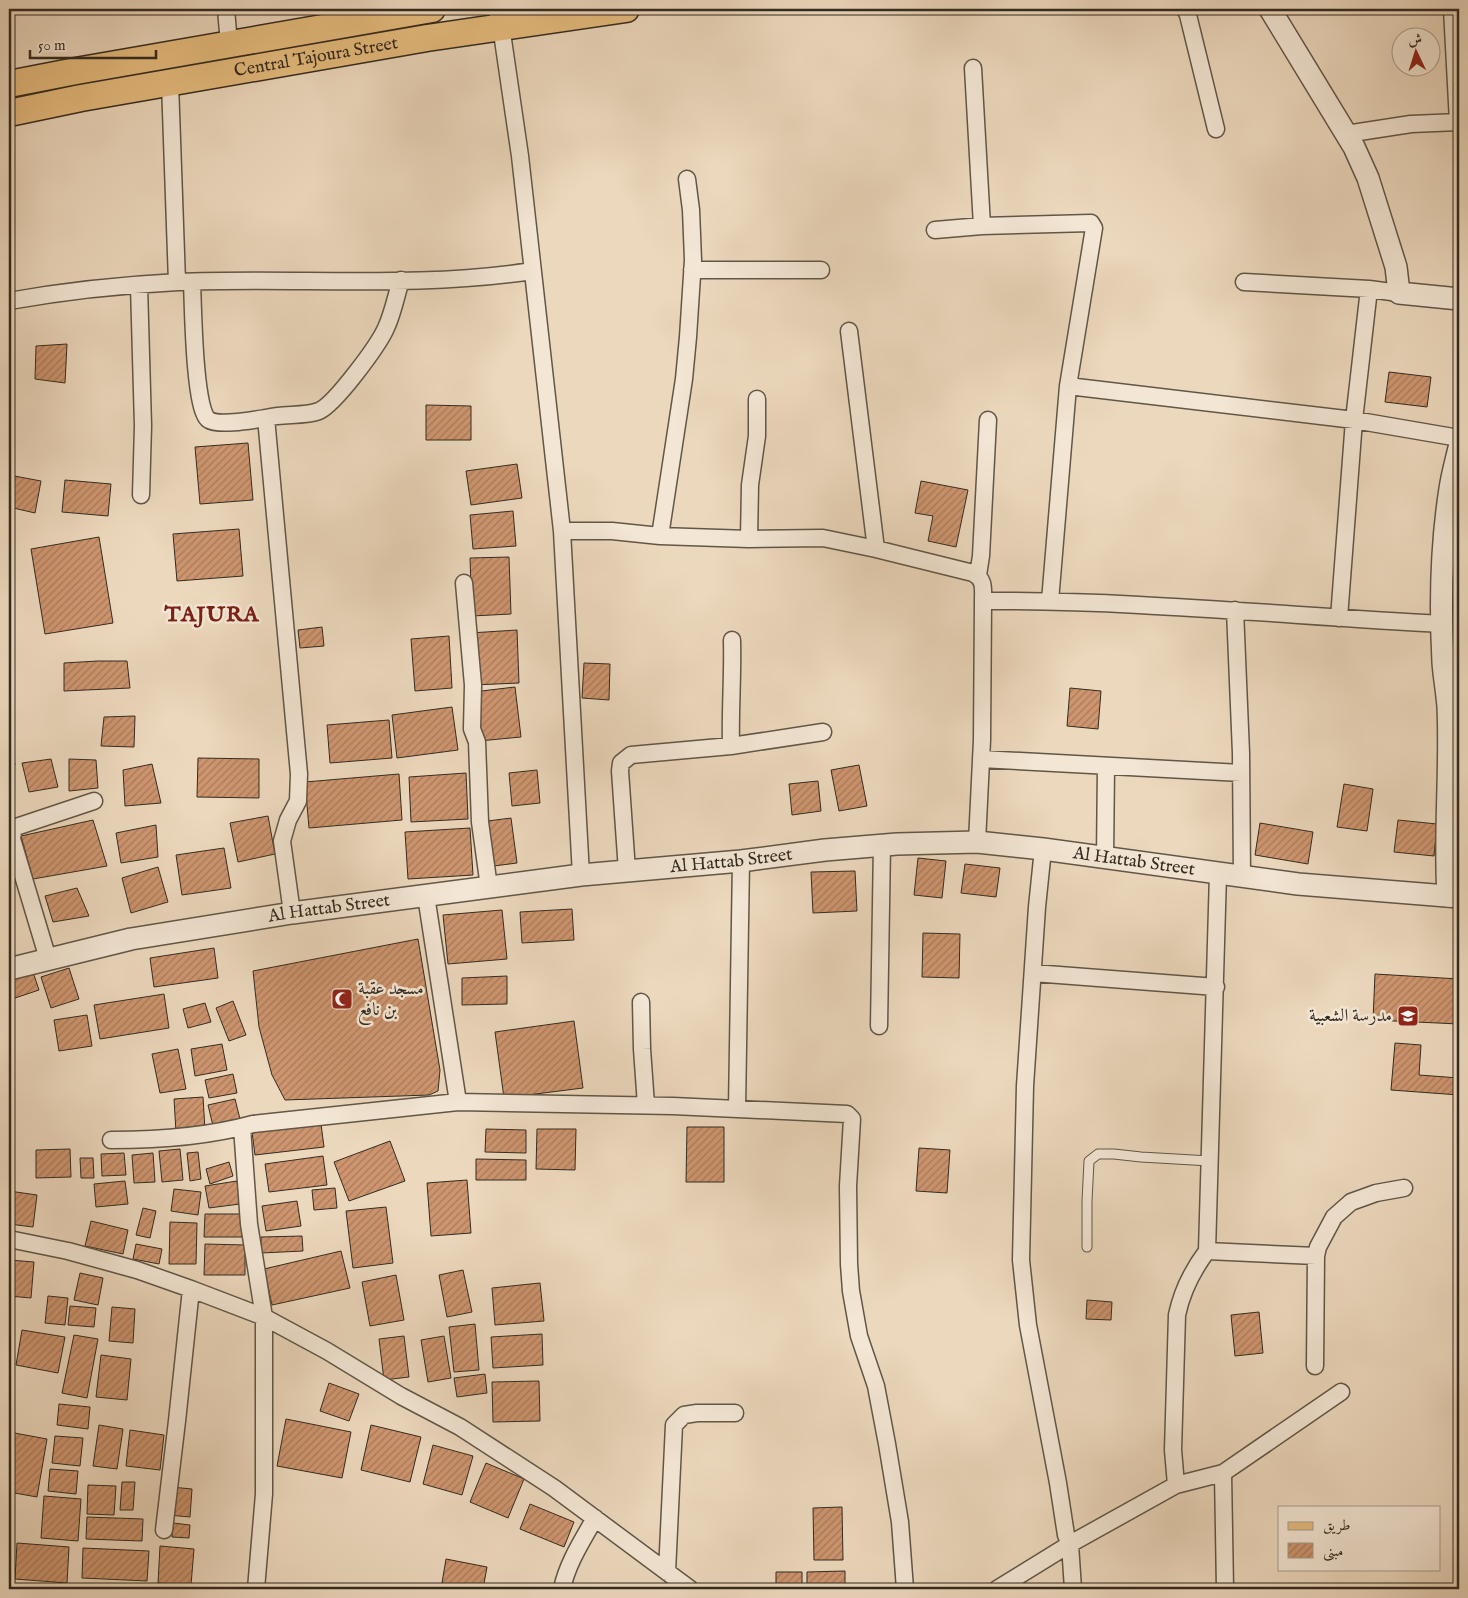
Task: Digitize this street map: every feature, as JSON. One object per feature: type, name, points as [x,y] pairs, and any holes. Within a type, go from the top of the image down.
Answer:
[{"type":"main road","points":[[9,84],[432,9]]},
{"type":"main road","name":"Central Tajoura Street","points":[[9,113],[170,83],[499,17],[626,9]]},
{"type":"street","points":[[226,9],[229,44]]},
{"type":"street","points":[[1185,9],[1216,128]]},
{"type":"street","points":[[1270,9],[1346,134],[1368,178],[1396,267],[1399,293]]},
{"type":"street","points":[[1346,134],[1411,124],[1459,122],[1452,9]]},
{"type":"street","points":[[499,17],[520,156],[562,531],[581,875]]},
{"type":"street","points":[[973,68],[982,226]]},
{"type":"street","points":[[170,83],[185,282],[196,376],[203,414],[207,420],[214,422],[243,422],[276,415],[313,413],[321,410],[330,403],[368,356],[386,328],[401,280]]},
{"type":"street","points":[[660,536],[684,379],[692,270],[691,210],[687,179]]},
{"type":"street","points":[[935,230],[982,226],[1091,223],[1092,225],[1094,232],[1068,386],[1050,601]]},
{"type":"street","points":[[692,270],[821,270]]},
{"type":"street","points":[[9,301],[76,290],[185,282],[401,280],[492,277],[532,271]]},
{"type":"street","points":[[1244,282],[1369,289],[1459,299]]},
{"type":"street","points":[[139,286],[143,426],[142,495]]},
{"type":"street","points":[[1339,618],[1354,420],[1369,289]]},
{"type":"street","points":[[849,331],[876,549]]},
{"type":"street","points":[[1068,386],[1354,420],[1459,438]]},
{"type":"street","points":[[749,539],[750,485],[757,436],[757,399]]},
{"type":"street","points":[[266,418],[299,774],[298,801],[288,820],[282,841],[292,913]]},
{"type":"street","points":[[977,842],[981,759],[983,601],[982,582],[978,575],[981,556],[988,420]]},
{"type":"street","points":[[1454,897],[1446,857],[1454,737],[1443,664],[1442,624],[1443,562],[1450,488],[1459,448]]},
{"type":"street","points":[[562,531],[612,531],[660,536],[749,539],[822,538],[876,549],[978,575]]},
{"type":"street","points":[[464,583],[473,686],[472,729],[476,742],[480,822],[489,888]]},
{"type":"street","points":[[983,601],[1050,601],[1235,610],[1442,624]]},
{"type":"street","points":[[1235,610],[1241,773],[1242,877]]},
{"type":"street","points":[[731,746],[732,640]]},
{"type":"street","points":[[627,871],[620,771],[621,763],[631,755],[731,746],[823,732]]},
{"type":"street","points":[[981,759],[1241,773]]},
{"type":"street","points":[[1105,858],[1106,766]]},
{"type":"street","points":[[48,959],[12,840],[13,830],[16,827],[94,801]]},
{"type":"street","name":"Al Hattab Street","points":[[9,969],[131,939],[292,913],[581,875],[741,861],[882,845],[977,842],[1043,849],[1339,889],[1454,897]]},
{"type":"street","points":[[879,1026],[882,845]]},
{"type":"street","points":[[1043,849],[1037,907],[1026,1086],[1021,1260],[1028,1325],[1066,1535],[1070,1544],[1073,1589]]},
{"type":"street","points":[[737,1109],[741,861]]},
{"type":"street","points":[[1176,1485],[1173,1450],[1177,1315],[1180,1299],[1188,1281],[1207,1251],[1218,874]]},
{"type":"street","points":[[426,896],[458,1102]]},
{"type":"street","points":[[1033,973],[1216,987]]},
{"type":"street","points":[[641,1002],[646,1105]]},
{"type":"street","points":[[111,1140],[159,1140],[222,1132],[253,1124],[458,1102],[646,1105],[847,1114],[852,1120],[848,1186],[851,1291],[860,1336],[876,1386],[887,1444],[900,1522],[904,1589]]},
{"type":"street","points":[[242,1128],[250,1224],[264,1317],[264,1494],[256,1589]]},
{"type":"street","points":[[1315,1366],[1316,1256],[1318,1247],[1334,1216],[1351,1202],[1376,1193],[1404,1188]]},
{"type":"street","points":[[9,1239],[68,1251],[137,1270],[264,1317],[327,1351],[401,1396],[460,1427],[554,1488],[690,1589]]},
{"type":"street","points":[[1207,1251],[1316,1256]]},
{"type":"street","points":[[164,1530],[191,1289]]},
{"type":"street","points":[[997,1589],[1070,1544],[1176,1485],[1223,1473],[1341,1392]]},
{"type":"street","points":[[667,1572],[674,1425],[684,1414],[697,1412],[735,1413]]},
{"type":"street","points":[[1223,1473],[1225,1589]]},
{"type":"street","points":[[562,1589],[575,1552],[595,1518]]},
{"type":"lane","points":[[1087,1247],[1089,1161],[1098,1154],[1210,1161]]},
{"type":"building","points":[[67,344],[65,383],[35,379],[36,346]]},
{"type":"building","points":[[1389,372],[1431,377],[1427,407],[1385,402]]},
{"type":"building","points":[[426,405],[471,406],[471,440],[426,440]]},
{"type":"building","points":[[248,443],[253,500],[200,504],[195,447]]},
{"type":"building","points":[[517,464],[522,498],[471,505],[466,471]]},
{"type":"building","points":[[9,475],[41,481],[35,513],[9,507]]},
{"type":"building","points":[[65,480],[111,484],[108,516],[62,512]]},
{"type":"building","points":[[921,481],[968,490],[956,547],[928,541],[933,516],[915,513]]},
{"type":"building","points":[[513,511],[516,546],[473,549],[470,515]]},
{"type":"building","points":[[239,529],[243,576],[177,581],[173,534]]},
{"type":"building","points":[[99,537],[113,623],[45,634],[31,549]]},
{"type":"building","points":[[509,557],[511,614],[472,616],[470,558]]},
{"type":"building","points":[[322,627],[324,646],[300,648],[298,630]]},
{"type":"building","points":[[517,630],[519,683],[473,685],[470,633]]},
{"type":"building","points":[[449,636],[452,688],[415,691],[411,639]]},
{"type":"building","points":[[127,661],[130,688],[64,691],[64,663]]},
{"type":"building","points":[[584,663],[610,664],[609,700],[582,698]]},
{"type":"building","points":[[515,687],[521,737],[479,741],[473,692]]},
{"type":"building","points":[[1070,688],[1101,691],[1098,729],[1067,726]]},
{"type":"building","points":[[452,707],[458,750],[397,758],[392,715]]},
{"type":"building","points":[[135,716],[134,747],[101,746],[104,717]]},
{"type":"building","points":[[389,720],[392,758],[330,763],[327,725]]},
{"type":"building","points":[[9,729],[15,765],[9,767]]},
{"type":"building","points":[[198,758],[259,759],[259,798],[197,797]]},
{"type":"building","points":[[51,759],[58,787],[29,792],[22,763]]},
{"type":"building","points":[[69,759],[96,760],[98,788],[69,791]]},
{"type":"building","points":[[152,764],[161,803],[125,806],[123,770]]},
{"type":"building","points":[[859,765],[867,806],[839,811],[831,770]]},
{"type":"building","points":[[537,770],[540,803],[512,806],[509,773]]},
{"type":"building","points":[[466,773],[468,819],[411,822],[409,777]]},
{"type":"building","points":[[399,774],[402,820],[309,828],[305,782]]},
{"type":"building","points":[[818,781],[821,811],[792,815],[789,784]]},
{"type":"building","points":[[1344,784],[1373,789],[1367,831],[1337,827]]},
{"type":"building","points":[[268,816],[275,854],[238,862],[230,823]]},
{"type":"building","points":[[511,818],[517,863],[486,867],[480,822]]},
{"type":"building","points":[[93,820],[107,866],[33,879],[21,836]]},
{"type":"building","points":[[1398,820],[1437,824],[1434,856],[1394,852]]},
{"type":"building","points":[[1260,823],[1313,832],[1308,864],[1255,855]]},
{"type":"building","points":[[156,825],[158,857],[121,863],[116,833]]},
{"type":"building","points":[[470,828],[473,875],[408,879],[405,832]]},
{"type":"building","points":[[224,848],[231,888],[182,895],[176,855]]},
{"type":"building","points":[[918,858],[946,861],[942,898],[914,895]]},
{"type":"building","points":[[965,864],[1000,868],[996,897],[961,893]]},
{"type":"building","points":[[158,867],[168,902],[131,913],[122,878]]},
{"type":"building","points":[[855,871],[857,911],[813,913],[811,872]]},
{"type":"building","points":[[77,888],[89,916],[53,922],[45,896]]},
{"type":"building","points":[[572,909],[574,940],[522,943],[520,912]]},
{"type":"building","points":[[502,910],[507,959],[448,964],[443,915]]},
{"type":"building","points":[[923,933],[960,934],[959,978],[922,977]]},
{"type":"building","name":"مسجد عقبة بن نافع","points":[[418,939],[440,1070],[438,1091],[429,1095],[285,1100],[272,1075],[259,1027],[253,971]]},
{"type":"building","points":[[214,948],[218,978],[154,987],[150,958]]},
{"type":"building","points":[[69,968],[79,999],[51,1008],[41,977]]},
{"type":"building","points":[[33,972],[39,990],[9,1000],[9,979]]},
{"type":"building","name":"مدرسة الشعبية","points":[[1375,974],[1459,979],[1459,1024],[1373,1020]]},
{"type":"building","points":[[507,976],[507,1004],[462,1005],[462,978]]},
{"type":"building","points":[[164,994],[169,1028],[100,1039],[94,1005]]},
{"type":"building","points":[[233,1001],[246,1035],[229,1041],[216,1008]]},
{"type":"building","points":[[205,1003],[211,1022],[188,1028],[183,1009]]},
{"type":"building","points":[[87,1015],[92,1046],[59,1051],[54,1020]]},
{"type":"building","points":[[574,1021],[583,1088],[504,1098],[495,1032]]},
{"type":"building","points":[[1395,1043],[1421,1045],[1419,1075],[1459,1078],[1459,1095],[1391,1090]]},
{"type":"building","points":[[222,1044],[227,1070],[195,1076],[191,1049]]},
{"type":"building","points":[[178,1049],[186,1089],[160,1093],[152,1054]]},
{"type":"building","points":[[233,1074],[237,1093],[209,1098],[205,1080]]},
{"type":"building","points":[[203,1097],[205,1130],[176,1132],[174,1099]]},
{"type":"building","points":[[235,1099],[240,1119],[213,1126],[208,1105]]},
{"type":"building","points":[[9,1116],[13,1116],[12,1160],[9,1160]]},
{"type":"building","points":[[321,1124],[324,1147],[255,1155],[252,1132]]},
{"type":"building","points":[[687,1127],[724,1127],[724,1182],[686,1182]]},
{"type":"building","points":[[486,1129],[526,1130],[526,1153],[485,1152]]},
{"type":"building","points":[[537,1129],[576,1129],[575,1170],[536,1169]]},
{"type":"building","points":[[390,1141],[405,1181],[349,1201],[334,1162]]},
{"type":"building","points":[[919,1148],[950,1150],[947,1193],[916,1191]]},
{"type":"building","points":[[70,1149],[71,1177],[36,1178],[36,1150]]},
{"type":"building","points":[[180,1149],[183,1180],[162,1182],[159,1151]]},
{"type":"building","points":[[198,1152],[201,1179],[190,1181],[187,1153]]},
{"type":"building","points":[[124,1153],[126,1175],[102,1176],[101,1154]]},
{"type":"building","points":[[153,1153],[155,1182],[134,1183],[132,1155]]},
{"type":"building","points":[[323,1156],[327,1185],[269,1192],[265,1164]]},
{"type":"building","points":[[80,1158],[93,1158],[94,1178],[81,1178]]},
{"type":"building","points":[[476,1159],[526,1160],[526,1180],[476,1180]]},
{"type":"building","points":[[229,1162],[233,1176],[210,1184],[206,1169]]},
{"type":"building","points":[[467,1180],[471,1233],[431,1236],[427,1183]]},
{"type":"building","points":[[125,1181],[128,1204],[96,1207],[94,1184]]},
{"type":"building","points":[[237,1181],[240,1204],[209,1208],[205,1186]]},
{"type":"building","points":[[335,1188],[337,1208],[314,1210],[312,1190]]},
{"type":"building","points":[[174,1189],[201,1192],[198,1215],[171,1211]]},
{"type":"building","points":[[9,1191],[37,1195],[33,1227],[9,1224]]},
{"type":"building","points":[[297,1201],[301,1226],[266,1231],[262,1206]]},
{"type":"building","points":[[386,1207],[393,1263],[353,1268],[346,1211]]},
{"type":"building","points":[[143,1208],[156,1211],[150,1238],[136,1235]]},
{"type":"building","points":[[205,1214],[242,1214],[242,1237],[204,1237]]},
{"type":"building","points":[[91,1221],[128,1230],[123,1254],[85,1246]]},
{"type":"building","points":[[170,1222],[197,1223],[196,1264],[169,1264]]},
{"type":"building","points":[[302,1236],[303,1251],[261,1253],[261,1237]]},
{"type":"building","points":[[136,1244],[162,1249],[159,1264],[133,1259]]},
{"type":"building","points":[[205,1244],[245,1245],[245,1275],[204,1275]]},
{"type":"building","points":[[341,1251],[350,1288],[272,1305],[264,1269]]},
{"type":"building","points":[[9,1260],[34,1262],[31,1298],[9,1296]]},
{"type":"building","points":[[463,1270],[472,1312],[447,1317],[439,1275]]},
{"type":"building","points":[[80,1273],[103,1278],[98,1305],[74,1300]]},
{"type":"building","points":[[396,1275],[404,1320],[370,1326],[362,1282]]},
{"type":"building","points":[[540,1283],[544,1321],[495,1325],[492,1288]]},
{"type":"building","points":[[48,1296],[68,1298],[65,1325],[45,1323]]},
{"type":"building","points":[[1087,1300],[1112,1302],[1111,1320],[1086,1319]]},
{"type":"building","points":[[70,1306],[96,1308],[94,1327],[68,1325]]},
{"type":"building","points":[[112,1307],[135,1309],[133,1343],[109,1341]]},
{"type":"building","points":[[1259,1312],[1263,1353],[1235,1356],[1231,1315]]},
{"type":"building","points":[[9,1323],[12,1324],[9,1345]]},
{"type":"building","points":[[475,1324],[479,1370],[454,1372],[449,1327]]},
{"type":"building","points":[[22,1330],[65,1337],[58,1373],[16,1365]]},
{"type":"building","points":[[542,1334],[543,1365],[493,1368],[491,1337]]},
{"type":"building","points":[[74,1335],[98,1339],[87,1398],[62,1393]]},
{"type":"building","points":[[404,1336],[409,1377],[384,1380],[379,1339]]},
{"type":"building","points":[[444,1336],[451,1378],[428,1382],[421,1340]]},
{"type":"building","points":[[101,1355],[131,1359],[127,1400],[96,1397]]},
{"type":"building","points":[[485,1374],[487,1393],[457,1397],[454,1378]]},
{"type":"building","points":[[539,1381],[540,1421],[493,1422],[492,1382]]},
{"type":"building","points":[[329,1383],[359,1394],[349,1421],[320,1411]]},
{"type":"building","points":[[59,1404],[90,1407],[88,1429],[57,1425]]},
{"type":"building","points":[[286,1419],[351,1432],[342,1478],[277,1466]]},
{"type":"building","points":[[99,1425],[123,1429],[117,1469],[93,1466]]},
{"type":"building","points":[[371,1425],[421,1437],[410,1482],[361,1470]]},
{"type":"building","points":[[130,1430],[164,1435],[160,1470],[126,1466]]},
{"type":"building","points":[[9,1432],[47,1439],[37,1497],[9,1492]]},
{"type":"building","points":[[55,1436],[83,1438],[80,1466],[52,1463]]},
{"type":"building","points":[[433,1445],[473,1456],[462,1495],[423,1484]]},
{"type":"building","points":[[486,1463],[524,1479],[508,1518],[470,1502]]},
{"type":"building","points":[[50,1469],[78,1471],[76,1494],[48,1491]]},
{"type":"building","points":[[122,1482],[135,1482],[133,1510],[120,1510]]},
{"type":"building","points":[[88,1485],[116,1486],[114,1515],[87,1514]]},
{"type":"building","points":[[171,1487],[192,1489],[190,1517],[168,1515]]},
{"type":"building","points":[[44,1496],[81,1499],[78,1541],[41,1538]]},
{"type":"building","points":[[530,1504],[574,1522],[564,1547],[520,1529]]},
{"type":"building","points":[[842,1507],[843,1560],[814,1560],[813,1508]]},
{"type":"building","points":[[87,1517],[143,1519],[142,1541],[86,1539]]},
{"type":"building","points":[[173,1523],[190,1525],[189,1538],[172,1537]]},
{"type":"building","points":[[17,1543],[69,1547],[67,1583],[15,1579]]},
{"type":"building","points":[[160,1546],[194,1549],[191,1585],[158,1583]]},
{"type":"building","points":[[83,1548],[149,1551],[147,1581],[82,1578]]},
{"type":"building","points":[[446,1559],[487,1567],[483,1589],[441,1589]]},
{"type":"building","points":[[845,1571],[845,1589],[807,1589],[807,1572]]},
{"type":"building","points":[[776,1572],[802,1572],[802,1589],[776,1589]]},
{"type":"building","points":[[81,1585],[112,1589],[81,1589]]},
{"type":"place","name":"مسجد عقبة بن نافع","points":[[342,999]]},
{"type":"place","name":"مدرسة الشعبية","points":[[1408,1016]]},
{"type":"district","name":"TAJURA","points":[[212,615]]}]
